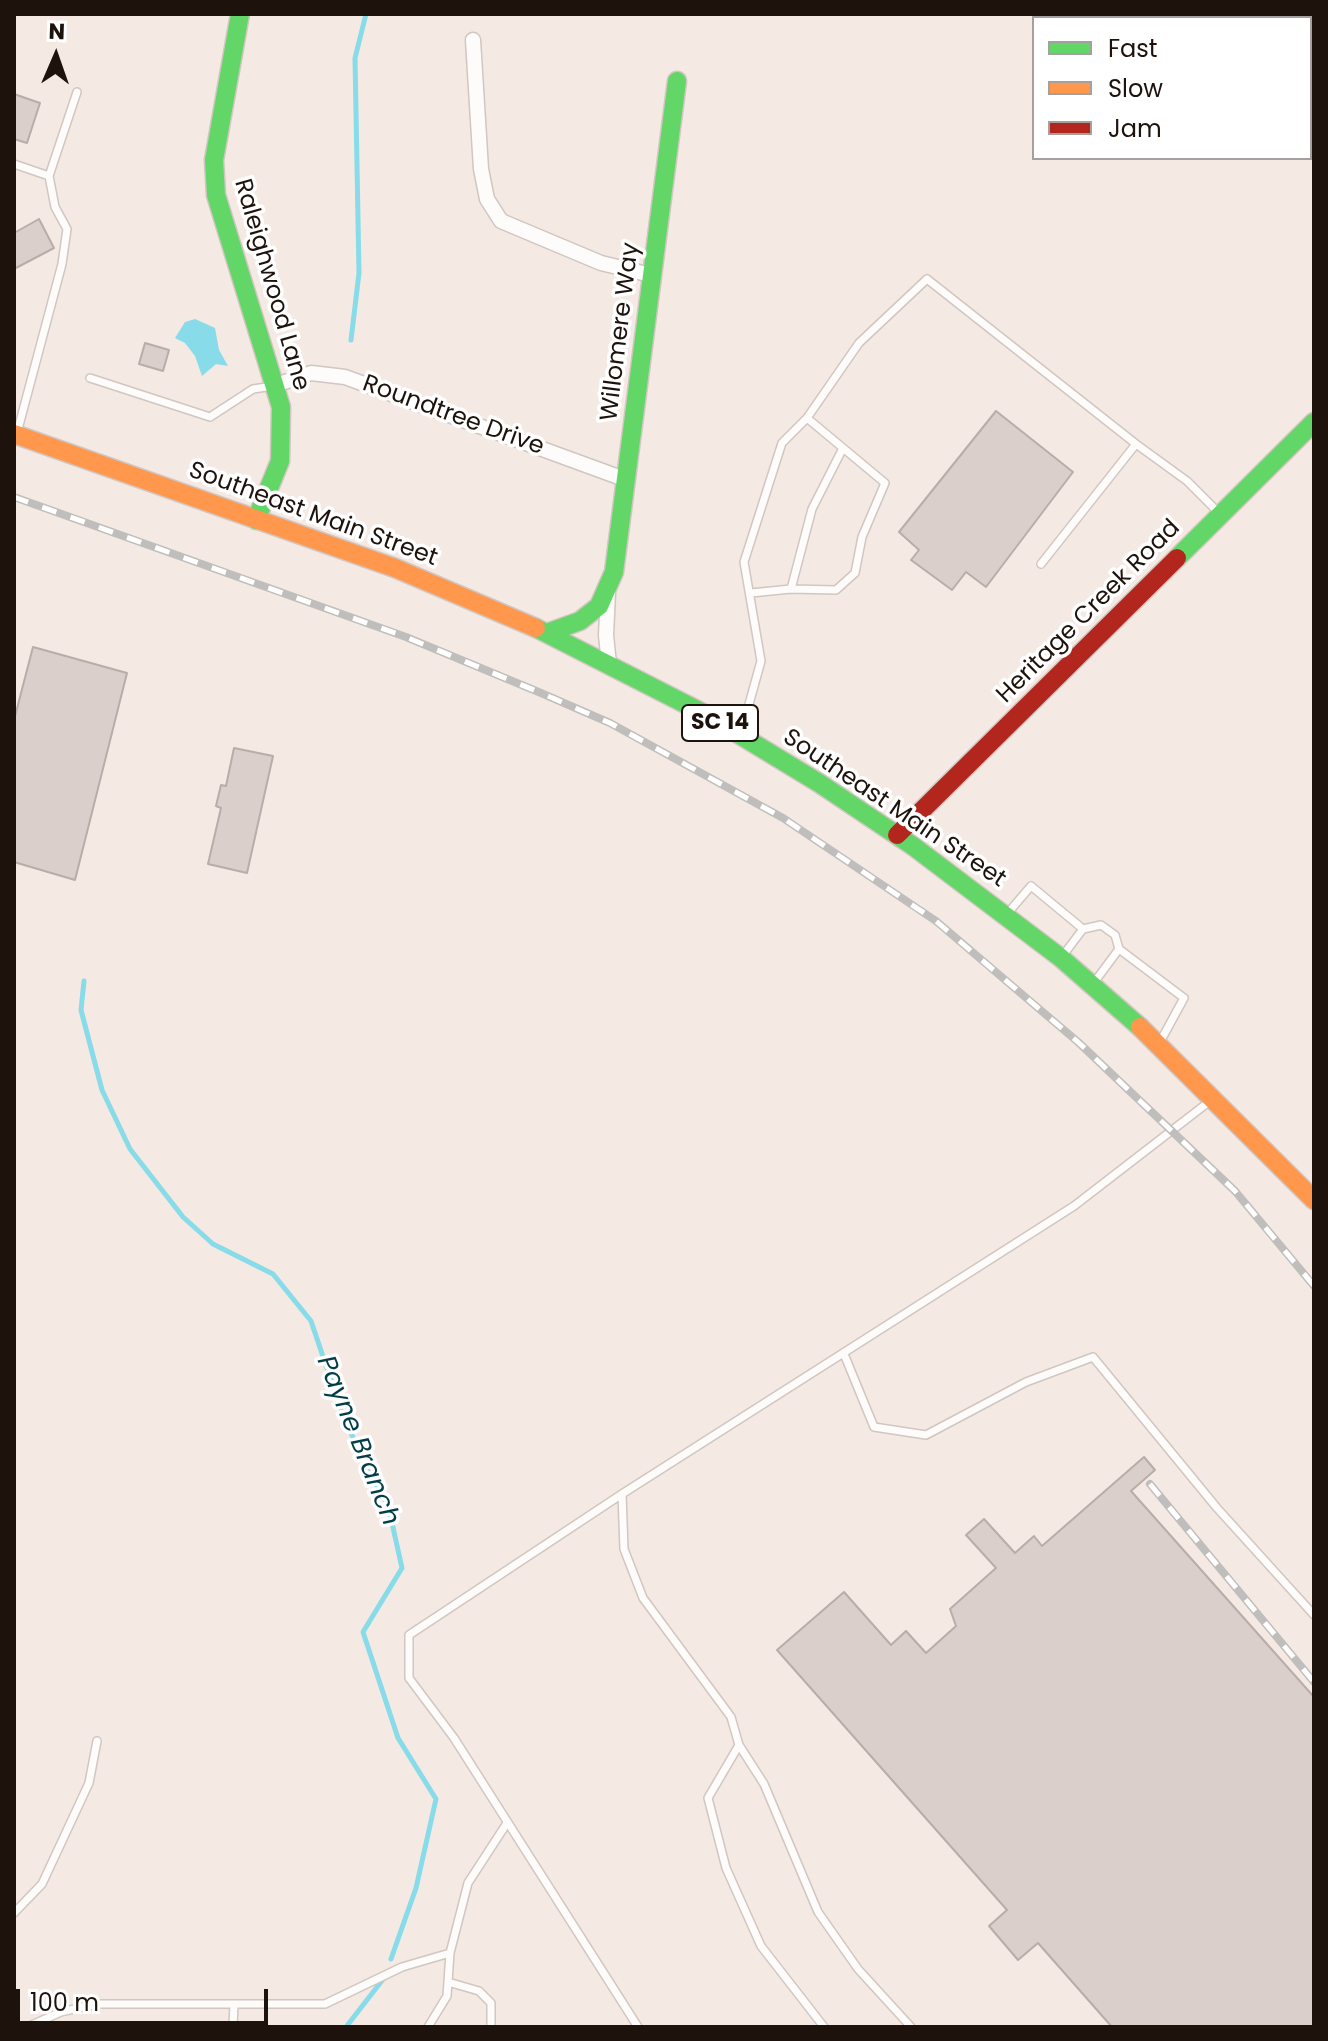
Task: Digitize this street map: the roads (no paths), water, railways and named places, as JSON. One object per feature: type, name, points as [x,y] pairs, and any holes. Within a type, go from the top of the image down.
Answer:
[{"type":"street","name":"Raleighwood Lane","points":[[240,14],[214,160],[216,195],[281,407],[280,461],[256,520]]},
{"type":"street","points":[[473,40],[481,169],[487,199],[501,221],[601,263],[651,275]]},
{"type":"street","name":"Willomere Way","points":[[609,664],[606,635],[609,587],[627,480],[677,81]]},
{"type":"street","name":"Roundtree Drive","points":[[276,385],[311,373],[345,377],[627,480]]},
{"type":"street","name":"Heritage Creek Road","points":[[897,835],[1314,422]]},
{"type":"street","name":"Southeast Main Street","points":[[15,434],[395,568],[547,633],[740,736],[897,835],[1061,958],[1215,1097],[1314,1200]]},
{"type":"street","name":"Willomere Way","points":[[547,633],[580,621],[599,606],[609,587]]},
{"type":"lane","points":[[15,434],[42,350],[67,229],[55,207],[49,176],[77,92]]},
{"type":"lane","points":[[14,164],[49,176]]},
{"type":"lane","points":[[740,736],[761,661],[744,562],[782,443],[807,418],[859,343],[927,279],[1187,481],[1221,515]]},
{"type":"lane","points":[[90,378],[210,417],[253,389],[276,385]]},
{"type":"lane","points":[[751,593],[791,589],[836,590],[855,573],[862,537],[885,483],[807,418]]},
{"type":"lane","points":[[1041,564],[1136,444]]},
{"type":"lane","points":[[791,589],[812,509],[842,450]]},
{"type":"lane","points":[[1006,915],[1031,886],[1083,929]]},
{"type":"lane","points":[[1061,958],[1083,929],[1101,925],[1115,935],[1119,949],[1184,998],[1159,1044]]},
{"type":"lane","points":[[1092,985],[1119,949]]},
{"type":"lane","points":[[638,2027],[454,1738],[409,1678],[409,1635],[622,1494],[1074,1206],[1215,1097]]},
{"type":"lane","points":[[844,1354],[874,1427],[926,1435],[1026,1382],[1093,1357],[1217,1508],[1314,1615]]},
{"type":"lane","points":[[622,1494],[624,1549],[643,1598],[731,1717],[739,1745],[764,1784],[818,1912],[858,1969],[911,2027]]},
{"type":"lane","points":[[14,1913],[42,1884],[89,1783],[97,1741]]},
{"type":"lane","points":[[739,1745],[708,1798],[726,1868],[761,1946],[824,2027]]},
{"type":"lane","points":[[428,2027],[447,1996],[450,1953],[468,1883],[507,1823]]},
{"type":"lane","points":[[27,2027],[61,2012],[96,2004],[325,2004],[402,1967],[450,1953]]},
{"type":"lane","points":[[448,1982],[479,1991],[491,2003],[491,2027]]},
{"type":"lane","points":[[233,2027],[234,2004]]},
{"type":"water","points":[[195,319],[215,328],[219,350],[228,366],[216,364],[202,376],[195,356],[185,343],[175,338],[185,322]]},
{"type":"waterway","points":[[351,340],[359,273],[355,58],[366,14]]},
{"type":"waterway","name":"Payne Branch","points":[[84,981],[81,1010],[102,1090],[130,1149],[183,1217],[213,1244],[273,1274],[311,1321],[341,1410],[368,1472],[388,1505],[402,1568],[363,1632],[398,1738],[436,1799],[416,1888],[391,1959]]},
{"type":"waterway","name":"Payne Branch","points":[[346,2027],[384,1978]]},
{"type":"railway","points":[[14,497],[406,637],[541,693],[610,723],[783,818],[936,921],[1078,1042],[1235,1191],[1314,1286]]},
{"type":"railway","points":[[1150,1484],[1314,1682]]}]
